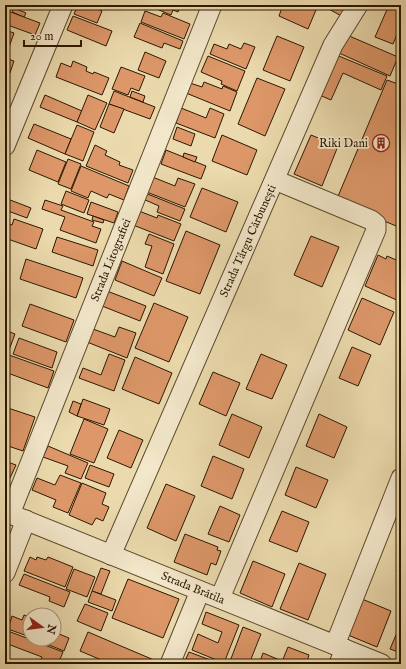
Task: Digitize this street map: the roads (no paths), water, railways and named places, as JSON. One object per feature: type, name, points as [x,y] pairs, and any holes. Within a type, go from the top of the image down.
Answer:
[{"type":"street","points":[[5,146],[63,5]]},
{"type":"street","name":"Strada Litografiei","points":[[5,573],[14,516],[212,5]]},
{"type":"street","points":[[275,180],[333,45],[358,5]]},
{"type":"street","name":"Strada Târgu Cărbunești","points":[[111,555],[275,180],[371,220],[376,224],[376,230],[220,598]]},
{"type":"street","points":[[340,653],[401,478]]},
{"type":"street","name":"Strada Brătila","points":[[14,516],[220,598],[340,653],[382,664]]},
{"type":"street","points":[[170,664],[200,591]]},
{"type":"place","name":"Riki Dani","points":[[381,143]]}]
